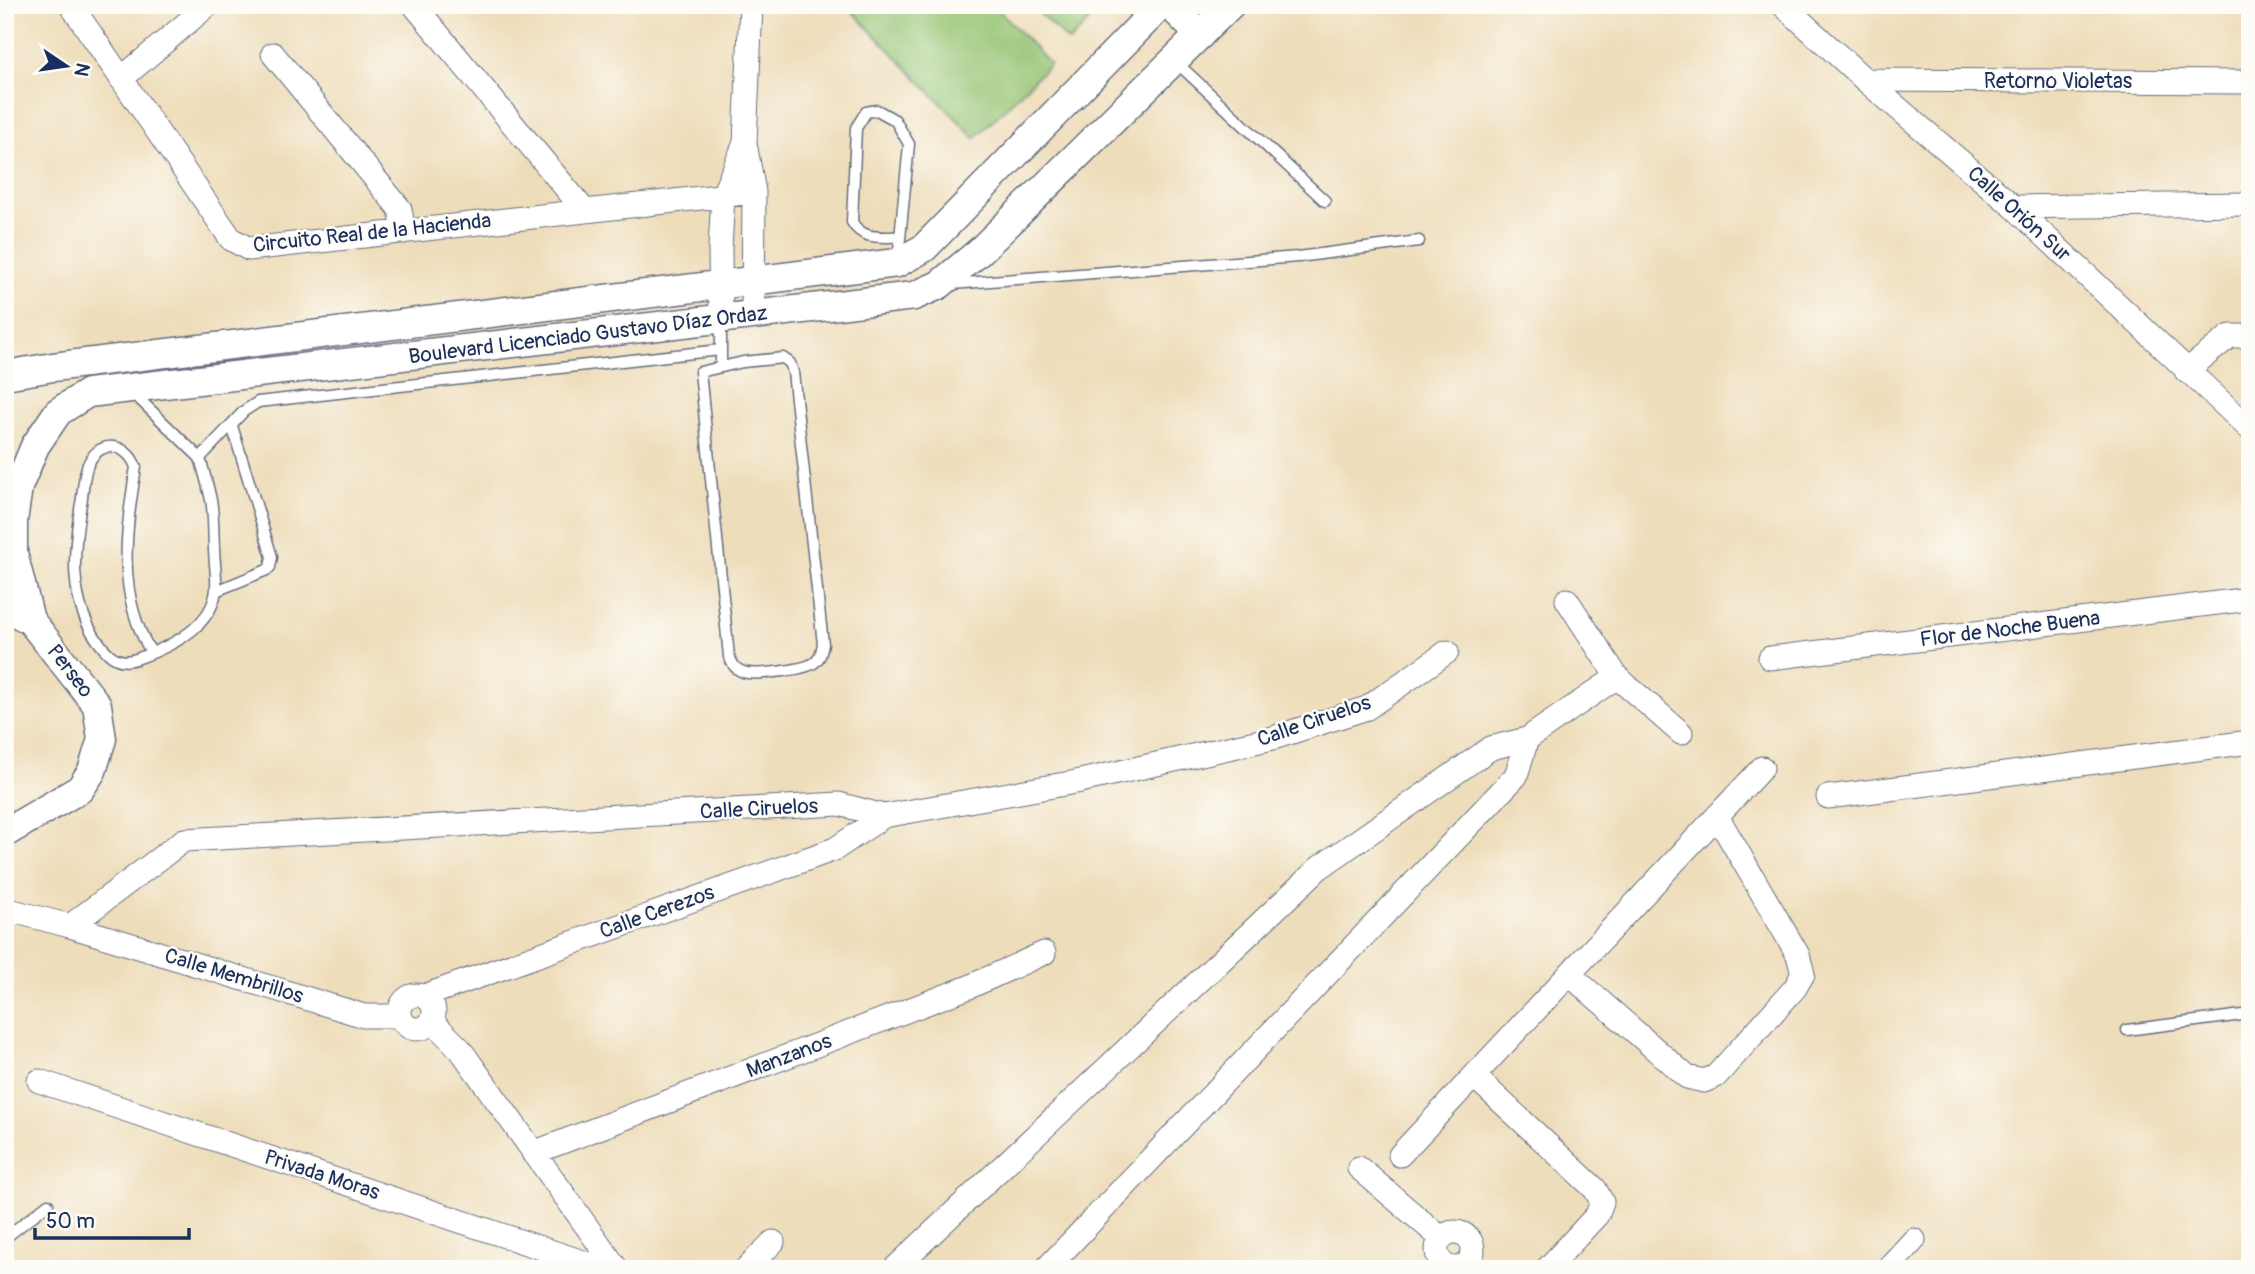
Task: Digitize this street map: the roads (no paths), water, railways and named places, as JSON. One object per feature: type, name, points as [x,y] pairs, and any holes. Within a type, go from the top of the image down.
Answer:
[{"type":"street","name":"Circuito Real de la Hacienda","points":[[71,5],[231,239],[249,249],[754,192]]},
{"type":"street","points":[[121,79],[208,5]]},
{"type":"street","points":[[751,5],[745,143],[754,192],[753,317]]},
{"type":"street","name":"Boulevard Licenciado Gustavo Díaz Ordaz","points":[[5,375],[80,363],[753,282],[899,250],[924,248],[1161,5]]},
{"type":"street","points":[[1170,5],[1200,34]]},
{"type":"street","name":"Boulevard Licenciado Gustavo Díaz Ordaz","points":[[30,620],[13,553],[13,521],[18,487],[35,446],[58,412],[88,393],[914,296],[939,285],[979,252],[1230,5]]},
{"type":"street","name":"Calle Orión Sur","points":[[1783,5],[1865,80],[2014,207],[2250,429]]},
{"type":"street","points":[[417,6],[584,210]]},
{"type":"street","points":[[273,54],[400,209],[404,232]]},
{"type":"street","name":"Retorno Violetas","points":[[1865,80],[2250,82]]},
{"type":"street","points":[[721,319],[723,195],[745,143]]},
{"type":"street","points":[[2014,207],[2250,204]]},
{"type":"street","points":[[2186,370],[2230,336],[2250,336]]},
{"type":"street","name":"Flor de Noche Buena","points":[[1770,658],[2250,599]]},
{"type":"street","points":[[1567,600],[1618,677],[1681,733]]},
{"type":"street","name":"Perseo","points":[[5,607],[30,620],[97,705],[102,739],[92,771],[80,789],[5,833]]},
{"type":"street","name":"Calle Ciruelos","points":[[69,926],[184,840],[839,804],[884,816],[1076,782],[1273,737],[1367,708],[1447,652]]},
{"type":"street","points":[[894,1269],[1319,867],[1491,748],[1527,738],[1618,677]]},
{"type":"street","points":[[1046,1269],[1516,776],[1527,738]]},
{"type":"street","points":[[1828,797],[2250,741]]},
{"type":"street","points":[[1400,1155],[1762,768]]},
{"type":"street","name":"Calle Cerezos","points":[[424,996],[835,849],[884,816]]},
{"type":"street","points":[[1569,974],[1688,1077],[1704,1081],[1716,1076],[1795,988],[1803,974],[1798,955],[1717,816]]},
{"type":"street","name":"Calle Membrillos","points":[[5,909],[363,1016],[399,1016]]},
{"type":"street","name":"Manzanos","points":[[533,1153],[969,987],[1044,953]]},
{"type":"street","points":[[411,995],[424,996],[434,1007],[432,1021],[420,1029],[406,1026],[399,1016],[401,1003],[411,995]]},
{"type":"street","points":[[432,1021],[460,1049],[617,1269]]},
{"type":"street","points":[[1474,1076],[1595,1189],[1602,1202],[1597,1215],[1548,1268]]},
{"type":"street","name":"Privada Moras","points":[[39,1081],[604,1269]]},
{"type":"street","points":[[1359,1168],[1441,1238],[1437,1249],[1445,1265],[1450,1268],[1476,1264]]},
{"type":"street","points":[[1887,1269],[1914,1240]]},
{"type":"street","points":[[749,1268],[774,1242]]},
{"type":"lane","points":[[1174,60],[1325,201]]},
{"type":"lane","points":[[877,110],[895,120],[909,144],[899,250],[858,232],[852,222],[856,128],[866,112],[877,110]]},
{"type":"lane","points":[[939,285],[1297,257],[1419,241]]},
{"type":"lane","points":[[721,319],[721,366]]},
{"type":"lane","points":[[200,458],[244,411],[258,402],[277,398],[720,350]]},
{"type":"lane","points":[[783,358],[790,363],[793,372],[823,644],[821,655],[814,663],[805,667],[757,674],[743,672],[733,666],[729,656],[700,372],[721,366],[783,358]]},
{"type":"lane","points":[[128,389],[200,458],[211,501],[216,591],[211,608],[200,624],[174,642],[151,652],[127,661],[115,660],[95,638],[81,612],[75,584],[75,543],[88,466],[96,453],[107,447],[119,447],[131,454],[136,467],[125,557],[128,592],[138,631],[151,652]]},
{"type":"lane","points":[[216,591],[267,570],[272,557],[232,426]]},
{"type":"lane","points":[[2127,1030],[2250,1014]]},
{"type":"lane","points":[[5,1238],[48,1204]]}]
